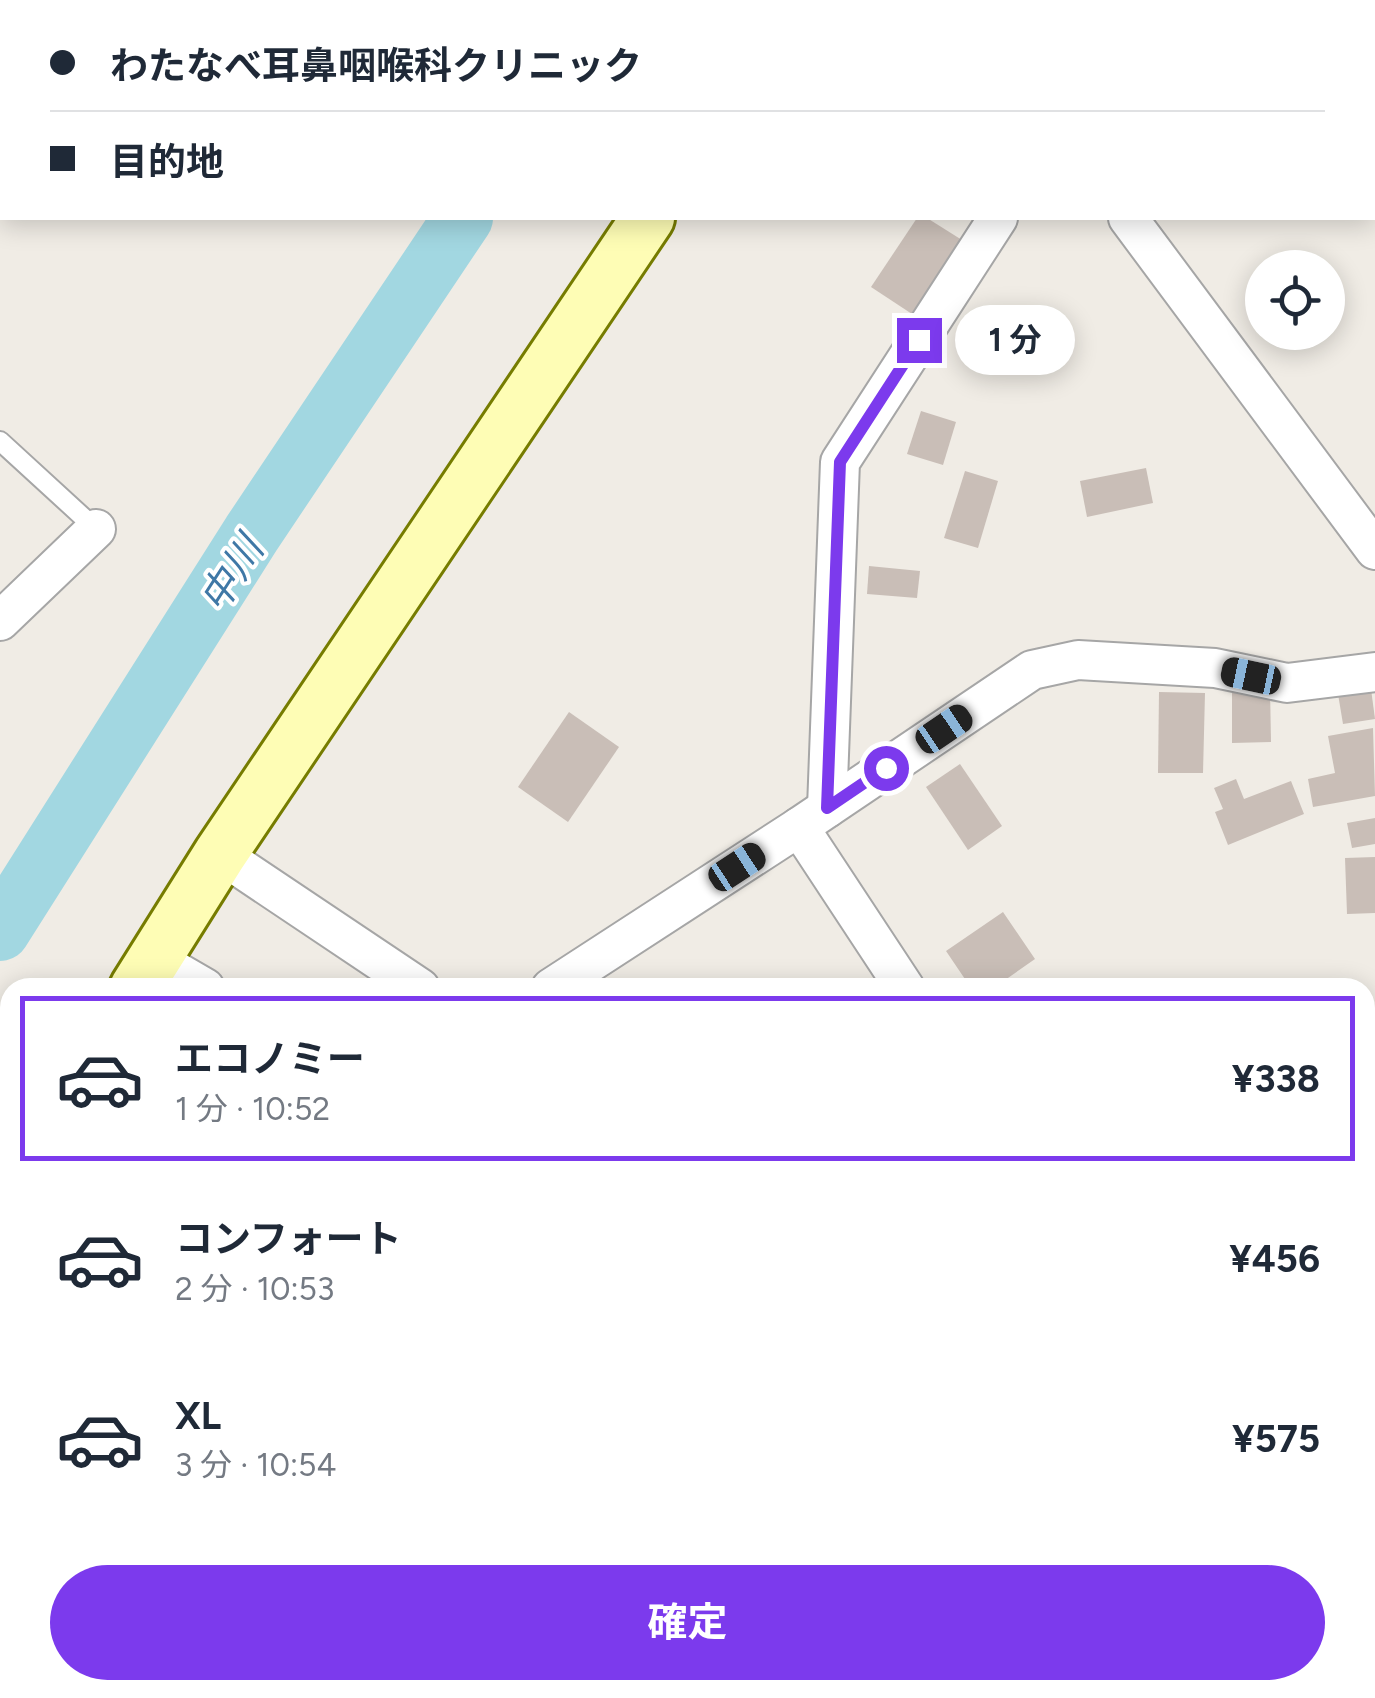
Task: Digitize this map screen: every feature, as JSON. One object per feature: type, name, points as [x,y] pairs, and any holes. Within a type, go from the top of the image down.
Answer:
[{"type":"street","points":[[146,973],[220,854],[647,220]]},
{"type":"street","points":[[900,978],[813,817],[840,462],[997,220]]},
{"type":"street","points":[[1129,220],[1373,554]]},
{"type":"street","points":[[0,622],[96,529]]},
{"type":"street","points":[[566,978],[1032,670],[1078,660],[1215,668],[1288,684],[1375,672]]},
{"type":"street","points":[[220,854],[405,978]]},
{"type":"lane","points":[[0,441],[96,529]]},
{"type":"building","points":[[916,220],[930,220],[962,240],[912,314],[871,287]]},
{"type":"building","points":[[921,411],[956,422],[943,465],[907,454]]},
{"type":"building","points":[[1146,468],[1153,503],[1087,517],[1080,481]]},
{"type":"building","points":[[965,471],[998,481],[978,548],[944,538]]},
{"type":"building","points":[[869,566],[920,571],[917,598],[867,594]]},
{"type":"building","points":[[1270,688],[1271,742],[1232,743],[1232,689]]},
{"type":"building","points":[[1371,689],[1375,719],[1343,724],[1338,694]]},
{"type":"building","points":[[1159,692],[1205,693],[1203,773],[1158,773]]},
{"type":"building","points":[[569,712],[619,747],[568,822],[518,787]]},
{"type":"building","points":[[1373,728],[1375,796],[1313,807],[1308,779],[1335,773],[1328,736]]},
{"type":"building","points":[[960,764],[1002,826],[968,850],[926,787]]},
{"type":"building","points":[[1236,779],[1244,799],[1291,781],[1304,814],[1228,845],[1215,812],[1223,809],[1214,788]]},
{"type":"building","points":[[1375,818],[1375,844],[1352,848],[1347,823]]},
{"type":"building","points":[[1375,857],[1375,913],[1347,914],[1345,858]]},
{"type":"building","points":[[1003,912],[1035,959],[1008,978],[964,978],[946,951]]},
{"type":"waterway","name":"中川","points":[[0,931],[252,533],[462,220]]},
{"type":"route","points":[[886,768],[827,808],[840,462],[919,340]]}]
